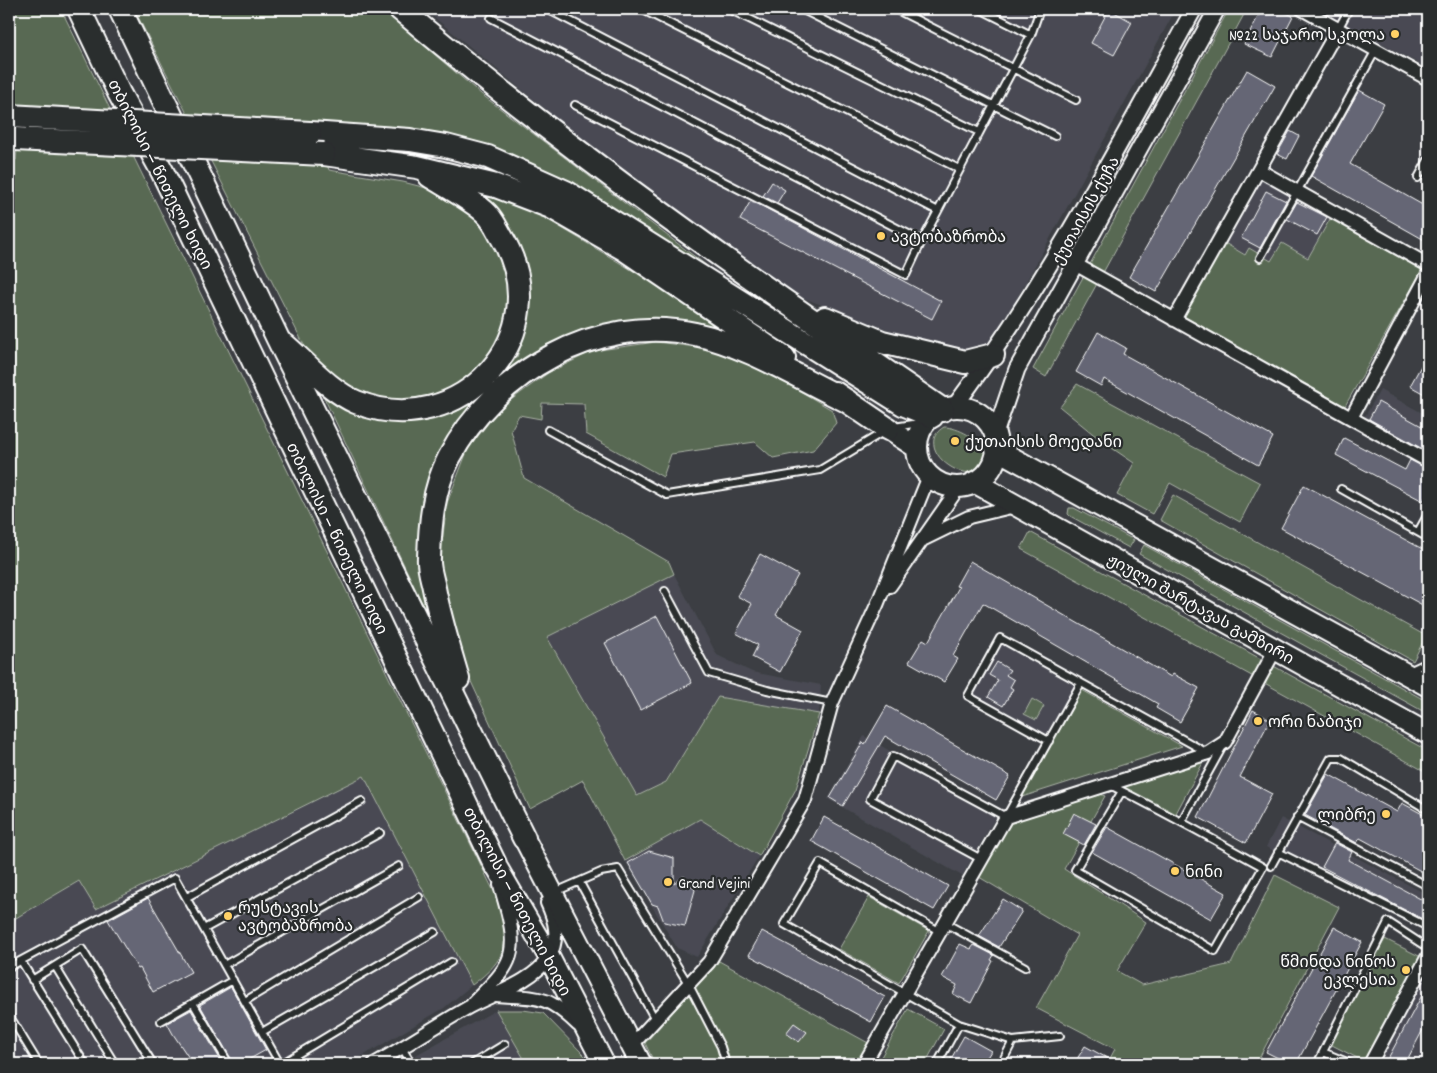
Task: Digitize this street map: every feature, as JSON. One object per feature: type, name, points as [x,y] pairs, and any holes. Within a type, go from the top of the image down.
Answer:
[{"type":"highway","name":"თბილისი — წითელი ხიდი","points":[[79,9],[119,93],[162,171],[495,864]]},
{"type":"highway","name":"თბილისი — წითელი ხიდი","points":[[120,9],[278,339],[524,838]]},
{"type":"highway","points":[[400,9],[490,84],[781,300],[939,414]]},
{"type":"highway","points":[[9,116],[410,140],[446,146],[488,157],[566,192],[903,404],[939,414]]},
{"type":"highway","points":[[12,139],[324,154],[417,167],[496,186],[551,207],[624,250],[888,429]]},
{"type":"highway","points":[[278,339],[339,392],[373,407],[428,409],[455,399],[481,382],[497,365],[510,342],[518,306],[517,274],[511,252],[487,214],[417,167]]},
{"type":"highway","points":[[781,300],[882,342],[965,362],[993,355]]},
{"type":"highway","points":[[474,738],[442,627],[428,561],[431,517],[437,487],[448,459],[475,417],[496,395],[524,373],[556,354],[584,342],[620,333],[651,330],[694,334],[726,343],[847,401]]},
{"type":"main road","points":[[996,441],[990,469],[982,478],[966,485],[943,485],[929,476],[920,463],[917,448],[919,434],[939,414],[971,410],[986,419],[996,441],[1428,686]]},
{"type":"main road","points":[[888,429],[917,448]]},
{"type":"main road","name":"ჟიული შარტავას გამზირი","points":[[966,485],[1015,506],[1428,734]]},
{"type":"main road","name":"თბილისი — წითელი ხიდი","points":[[524,838],[641,1064]]},
{"type":"main road","name":"თბილისი — წითელი ხიდი","points":[[495,864],[549,957],[604,1064]]},
{"type":"street","name":"ქუთაისის ქუჩა","points":[[939,414],[993,355],[1057,254],[1194,9]]},
{"type":"street","name":"ქუთაისის ქუჩა","points":[[996,441],[1017,369],[1217,9]]},
{"type":"street","points":[[1302,9],[1428,79]]},
{"type":"street","points":[[1174,320],[1338,29]]},
{"type":"street","points":[[1259,170],[1428,264]]},
{"type":"street","points":[[1057,254],[1428,461]]},
{"type":"street","points":[[1351,418],[1428,274]]},
{"type":"street","points":[[632,1046],[709,962],[805,800],[832,703],[877,605],[929,476]]},
{"type":"street","points":[[877,605],[924,539],[966,485]]},
{"type":"street","points":[[924,539],[968,517],[1015,506]]},
{"type":"street","points":[[864,1064],[941,927],[1006,817],[1208,753],[1225,742],[1276,650]]},
{"type":"street","points":[[374,1064],[470,1006],[496,995],[534,972],[549,957],[556,931],[554,918],[535,878],[524,838]]},
{"type":"street","points":[[470,1006],[499,976],[508,961],[512,948],[505,903],[495,864]]},
{"type":"street","points":[[1370,1064],[1425,970],[1428,956]]},
{"type":"street","points":[[496,995],[543,998],[566,1013],[588,1035]]},
{"type":"lane","points":[[546,9],[938,211]]},
{"type":"lane","points":[[641,9],[960,170]]},
{"type":"lane","points":[[729,9],[979,132]]},
{"type":"lane","points":[[801,9],[1055,136]]},
{"type":"lane","points":[[895,9],[1076,100]]},
{"type":"lane","points":[[980,9],[1031,35]]},
{"type":"lane","points":[[576,105],[906,275],[922,241],[1031,35],[1040,9]]},
{"type":"lane","points":[[1338,29],[1349,9]]},
{"type":"lane","points":[[490,18],[922,241]]},
{"type":"lane","points":[[1260,258],[1376,50]]},
{"type":"lane","points":[[1418,178],[1428,160]]},
{"type":"lane","points":[[548,430],[667,495],[820,470],[888,429],[939,414]]},
{"type":"lane","points":[[1340,489],[1428,538]]},
{"type":"lane","points":[[1418,532],[1428,514]]},
{"type":"lane","points":[[665,591],[709,673],[766,690],[832,703]]},
{"type":"lane","points":[[1049,741],[968,696],[1000,638],[1208,753]]},
{"type":"lane","points":[[1404,673],[1428,662]]},
{"type":"lane","points":[[981,859],[870,799],[893,756],[1006,817],[1081,683]]},
{"type":"lane","points":[[1181,822],[1225,742]]},
{"type":"lane","points":[[1271,866],[1331,758],[1340,758],[1428,810]]},
{"type":"lane","points":[[1108,784],[1122,791],[1181,822],[1264,867],[1215,951],[1075,870],[1122,791]]},
{"type":"lane","points":[[186,897],[362,802]]},
{"type":"lane","points":[[1297,817],[1428,886]]},
{"type":"lane","points":[[204,929],[380,833]]},
{"type":"lane","points":[[1278,852],[1428,927]]},
{"type":"lane","points":[[1025,967],[941,927],[820,863],[784,924],[959,1024],[1013,1041],[1060,1036]]},
{"type":"lane","points":[[224,965],[399,866]]},
{"type":"lane","points":[[552,894],[601,872],[618,869],[688,985],[722,1047],[726,1064]]},
{"type":"lane","points":[[9,967],[176,878],[280,1064],[451,962]]},
{"type":"lane","points":[[580,883],[656,1021]]},
{"type":"lane","points":[[245,1001],[419,897]]},
{"type":"lane","points":[[1317,1064],[1388,922],[1428,948]]},
{"type":"lane","points":[[262,1032],[435,932]]},
{"type":"lane","points":[[32,980],[82,950],[153,1064]]},
{"type":"lane","points":[[21,961],[85,1064]]},
{"type":"lane","points":[[55,966],[115,1064]]},
{"type":"lane","points":[[162,1021],[233,980]]},
{"type":"lane","points":[[193,1003],[229,1064]]},
{"type":"lane","points":[[9,1015],[39,1064]]},
{"type":"lane","points":[[937,1064],[959,1024]]},
{"type":"lane","points":[[1001,1064],[1013,1041]]},
{"type":"lane","points":[[472,1064],[504,1044]]},
{"type":"lane","points":[[402,1048],[412,1064]]},
{"type":"lane","points":[[1323,1052],[1352,1064]]},
{"type":"shaded area","name":"ავტობაზრობა","points":[[424,9],[1176,9],[987,353],[940,349],[798,296],[626,176]]},
{"type":"shaded area","name":"№22 საჯარო სკოლა","points":[[1317,9],[1428,9],[1428,70],[1414,61]]},
{"type":"shaded area","points":[[1259,178],[1330,219],[1308,258],[1271,261],[1249,249],[1246,255],[1223,242]]},
{"type":"shaded area","points":[[1380,390],[1428,416],[1428,454],[1364,418]]},
{"type":"shaded area","points":[[674,574],[717,655],[752,672],[821,685],[819,714],[719,697],[665,782],[638,797],[547,636]]},
{"type":"shaded area","points":[[1002,642],[1077,683],[1047,737],[972,696]]},
{"type":"shaded area","points":[[864,736],[998,813],[962,876],[828,799]]},
{"type":"shaded area","name":"რუსტავის ავტობაზრობა","points":[[364,776],[472,985],[444,1008],[349,1064],[9,1064],[9,922],[80,881],[97,909]]},
{"type":"shaded area","points":[[1281,818],[1428,895],[1428,933],[1266,847]]},
{"type":"shaded area","points":[[700,819],[759,856],[697,957],[677,948],[625,861]]},
{"type":"shaded area","points":[[1424,973],[1428,976],[1428,1064],[1377,1064]]},
{"type":"shaded area","points":[[496,1010],[527,1064],[400,1064]]},
{"type":"shaded area","points":[[1323,1052],[1352,1064],[1317,1064]]},
{"type":"green space","points":[[9,9],[61,9],[499,902],[505,940],[503,949],[493,967],[472,985],[364,776],[96,909],[79,881],[9,922],[9,160],[16,160],[21,107],[9,106]]},
{"type":"green space","points":[[134,9],[381,9],[481,94],[727,281],[572,187],[314,126],[329,170],[403,182],[434,190],[463,204],[499,250],[510,277],[511,310],[497,341],[478,369],[453,389],[411,403],[367,398],[341,385],[309,355]]},
{"type":"green space","points":[[1229,9],[1247,9],[1046,377],[1033,369]]},
{"type":"green space","points":[[467,189],[525,206],[735,332],[590,331],[460,429],[421,562],[426,611],[320,389],[371,419],[418,420],[456,412],[484,395],[517,357],[529,320],[529,276],[504,225]]},
{"type":"green space","points":[[1330,219],[1422,270],[1345,406],[1182,315],[1223,242],[1245,255],[1249,248],[1271,261],[1282,243],[1308,258]]},
{"type":"green space","points":[[656,342],[712,349],[768,372],[832,410],[836,423],[813,450],[773,458],[755,442],[671,454],[663,477],[586,434],[584,404],[542,403],[541,419],[519,415],[511,430],[524,478],[669,562],[674,574],[547,637],[637,796],[666,782],[718,697],[819,714],[796,789],[759,856],[700,819],[625,861],[583,780],[530,809],[455,647],[445,609],[440,559],[447,503],[468,449],[500,408],[548,373],[593,351]]},
{"type":"green space","points":[[1077,384],[1260,483],[1240,522],[1170,483],[1152,514],[1117,495],[1134,463],[1103,442],[1060,407]]},
{"type":"green space","points":[[944,427],[963,432],[980,444],[986,451],[988,459],[985,465],[976,471],[967,472],[949,466],[941,459],[936,451],[934,442],[936,434]]},
{"type":"green space","points":[[1173,495],[1426,636],[1413,661],[1160,520]]},
{"type":"green space","points":[[1069,508],[1074,508],[1134,540],[1129,548],[1070,516],[1068,514]]},
{"type":"green space","points":[[1030,532],[1428,751],[1428,773],[1021,549]]},
{"type":"green space","points":[[1144,545],[1428,702],[1428,714],[1139,554]]},
{"type":"green space","points":[[1082,690],[1182,746],[1022,797]]},
{"type":"green space","points":[[1032,699],[1044,706],[1036,720],[1024,714]]},
{"type":"green space","points":[[1205,759],[1175,815],[1120,786]]},
{"type":"green space","points":[[1093,791],[1105,796],[1064,869],[1146,922],[1117,971],[1142,985],[1231,964],[1275,875],[1339,907],[1256,1064],[1107,1064],[1115,1049],[1036,1008],[1077,935],[979,877],[1013,819]]},
{"type":"green space","points":[[869,897],[929,931],[899,983],[839,949]]},
{"type":"green space","points":[[1385,939],[1421,957],[1367,1063],[1330,1044]]},
{"type":"green space","points":[[719,961],[872,1045],[860,1064],[655,1064],[645,1043]]},
{"type":"green space","points":[[908,1009],[944,1029],[925,1064],[877,1064]]},
{"type":"green space","points":[[496,1010],[523,1010],[543,1013],[585,1056],[589,1064],[527,1064]]},
{"type":"building","points":[[1109,9],[1132,22],[1114,55],[1091,43]]},
{"type":"building","points":[[1262,9],[1278,9],[1293,16],[1272,57],[1244,44]]},
{"type":"building","points":[[1247,70],[1275,86],[1156,292],[1129,277]]},
{"type":"building","points":[[1359,90],[1384,104],[1350,164],[1428,208],[1428,242],[1311,176]]},
{"type":"building","points":[[1290,131],[1299,136],[1287,159],[1277,154]]},
{"type":"building","points":[[772,182],[785,190],[777,203],[763,196]]},
{"type":"building","points":[[1266,191],[1286,201],[1260,248],[1241,238]]},
{"type":"building","points":[[750,202],[758,204],[941,301],[932,319],[740,220]]},
{"type":"building","points":[[1297,202],[1327,217],[1317,235],[1287,219]]},
{"type":"building","points":[[1098,332],[1126,348],[1123,354],[1273,437],[1258,465],[1104,379],[1101,386],[1076,372]]},
{"type":"building","points":[[1428,353],[1428,396],[1410,386]]},
{"type":"building","points":[[1378,402],[1427,429],[1428,427],[1428,452],[1369,419]]},
{"type":"building","points":[[1344,438],[1405,470],[1410,460],[1428,469],[1428,492],[1423,501],[1336,455]]},
{"type":"building","points":[[1304,485],[1428,552],[1428,608],[1281,528]]},
{"type":"building","points":[[760,554],[798,575],[776,615],[803,630],[780,672],[752,657],[758,645],[736,633],[752,604],[737,596]]},
{"type":"building","points":[[970,561],[1171,677],[1173,674],[1199,688],[1180,722],[1156,708],[1158,704],[983,603],[953,656],[958,659],[944,682],[909,662],[923,639],[928,642],[959,587],[956,586]]},
{"type":"building","points":[[657,616],[692,683],[640,710],[605,643]]},
{"type":"building","points":[[997,662],[1010,670],[1006,675],[1014,680],[1010,687],[1013,689],[1003,706],[988,697],[998,680],[989,675]]},
{"type":"building","points":[[887,706],[1010,776],[996,800],[885,736],[843,806],[830,798]]},
{"type":"building","points":[[1253,710],[1270,720],[1240,777],[1272,794],[1246,843],[1198,817]]},
{"type":"building","points":[[1328,774],[1397,812],[1402,803],[1428,817],[1428,875],[1360,838],[1357,843],[1305,815]]},
{"type":"building","points":[[1074,813],[1096,824],[1084,845],[1063,834]]},
{"type":"building","points":[[824,817],[948,886],[934,910],[811,841]]},
{"type":"building","points":[[1107,827],[1226,893],[1211,919],[1092,852]]},
{"type":"building","points":[[1335,843],[1352,852],[1348,860],[1428,903],[1428,922],[1322,867]]},
{"type":"building","name":"Grand Vejini","points":[[649,851],[674,858],[674,884],[684,876],[695,890],[685,926],[664,922],[658,906],[652,904],[628,863]]},
{"type":"building","points":[[148,898],[191,972],[153,992],[140,968],[138,969],[108,920]]},
{"type":"building","points":[[1003,899],[1022,911],[999,947],[979,936]]},
{"type":"building","points":[[1334,927],[1362,942],[1296,1064],[1290,1064],[1266,1052]]},
{"type":"building","points":[[762,931],[885,997],[871,1022],[749,955]]},
{"type":"building","points":[[960,944],[971,949],[974,945],[994,955],[991,960],[993,961],[971,1003],[953,994],[957,985],[942,977]]},
{"type":"building","points":[[1428,984],[1428,1020],[1405,1064],[1385,1064]]},
{"type":"building","points":[[231,987],[266,1050],[241,1064],[234,1064],[200,1005]]},
{"type":"building","points":[[191,1010],[223,1064],[193,1064],[173,1034],[167,1023]]},
{"type":"building","points":[[794,1023],[807,1032],[799,1042],[786,1033]]},
{"type":"building","points":[[964,1036],[991,1051],[983,1064],[948,1064]]},
{"type":"building","points":[[1085,1046],[1118,1064],[1074,1064]]},
{"type":"place","name":"№22 საჯარო სკოლა","points":[[1395,34]]},
{"type":"place","name":"ავტობაზრობა","points":[[881,236]]},
{"type":"place","name":"ქუთაისის მოედანი","points":[[955,441]]},
{"type":"place","name":"ორი ნაბიჯი","points":[[1258,721]]},
{"type":"place","name":"ლიბრე","points":[[1386,814]]},
{"type":"place","name":"ნინი","points":[[1175,871]]},
{"type":"place","name":"Grand Vejini","points":[[668,882]]},
{"type":"place","name":"რუსტავის ავტობაზრობა","points":[[228,916]]},
{"type":"place","name":"წმინდა ნინოს ეკლესია","points":[[1406,970]]}]
